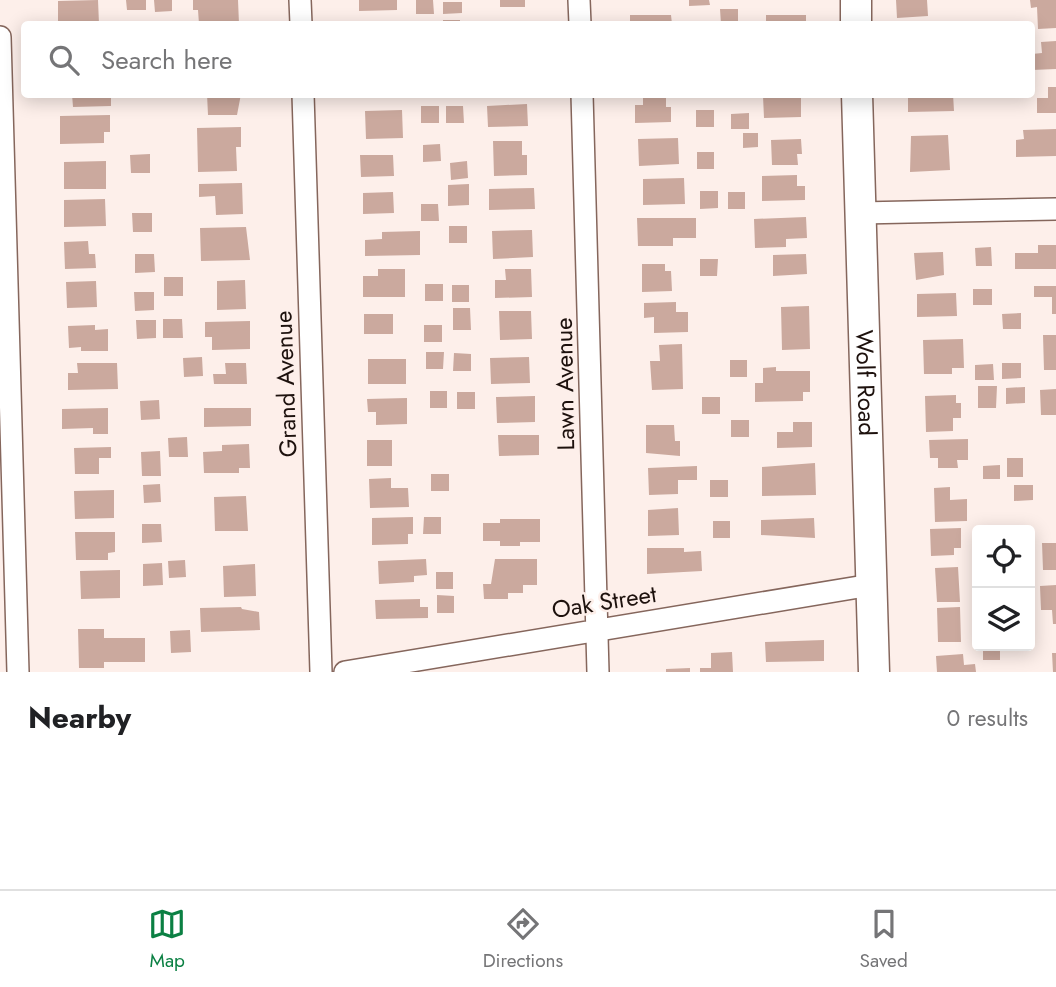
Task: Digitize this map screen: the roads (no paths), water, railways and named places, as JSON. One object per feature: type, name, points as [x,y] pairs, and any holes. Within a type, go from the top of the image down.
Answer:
[{"type":"main road","points":[[856,0],[856,21]]},
{"type":"main road","name":"Wolf Road","points":[[858,98],[874,672]]},
{"type":"street","points":[[300,0],[301,21]]},
{"type":"street","points":[[579,0],[580,21]]},
{"type":"street","points":[[0,37],[18,672]]},
{"type":"street","name":"Grand Avenue","points":[[303,98],[321,672]]},
{"type":"street","name":"Lawn Avenue","points":[[582,98],[598,672]]},
{"type":"street","points":[[860,213],[1056,209]]},
{"type":"street","name":"Oak Street","points":[[345,672],[871,585]]}]
